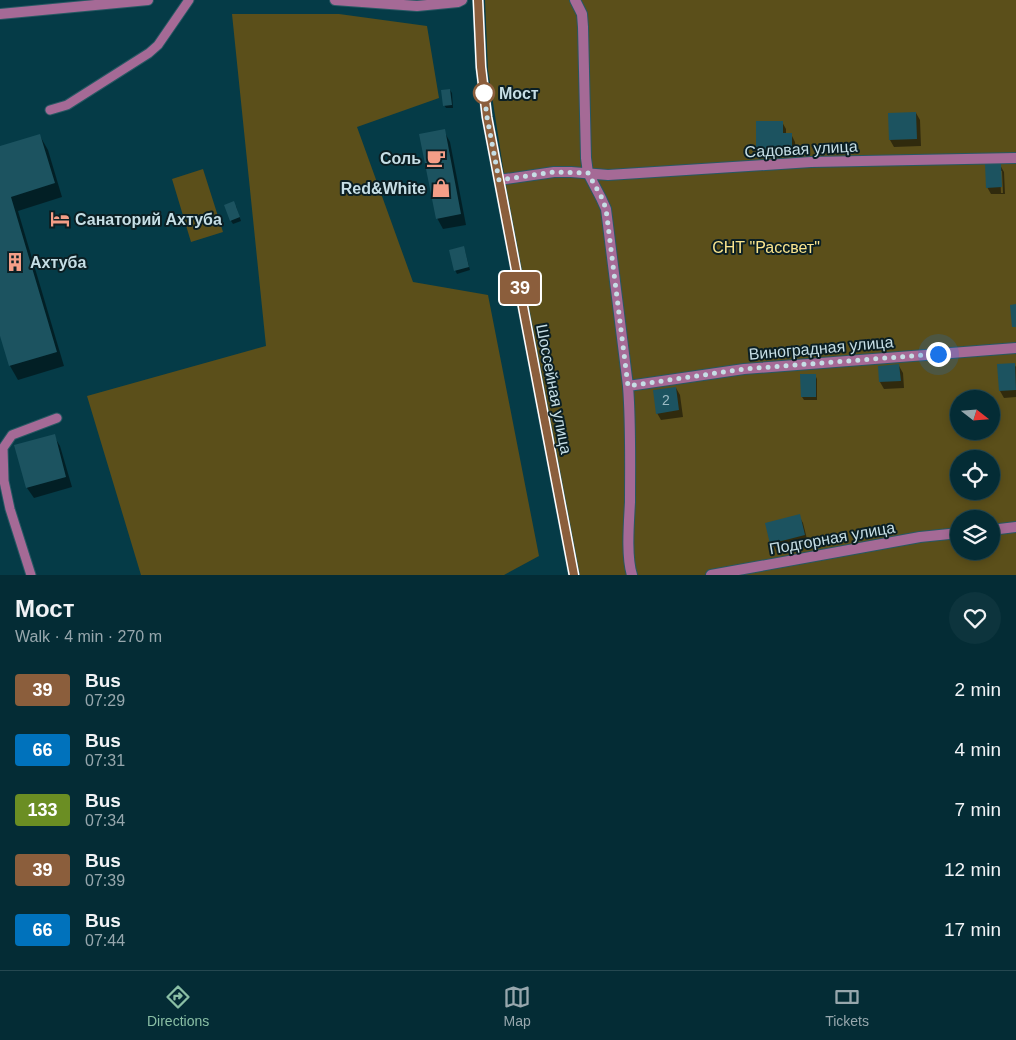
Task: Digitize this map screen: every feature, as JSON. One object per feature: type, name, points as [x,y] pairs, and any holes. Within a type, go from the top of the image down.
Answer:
[{"type":"street","points":[[0,14],[148,0]]},
{"type":"street","points":[[335,0],[416,6],[462,0]]},
{"type":"street","name":"Шоссейная улица","points":[[478,0],[481,67],[487,117],[574,575]]},
{"type":"street","points":[[575,0],[582,14],[584,26],[586,158],[588,173],[606,209],[628,386],[630,412],[628,544],[632,575]]},
{"type":"street","name":"Садовая улица","points":[[499,180],[554,172],[608,175],[811,162],[1016,158]]},
{"type":"street","name":"Виноградная улица","points":[[628,386],[744,369],[1016,348]]},
{"type":"street","points":[[1000,529],[1016,527]]},
{"type":"street","name":"Подгорная улица","points":[[710,575],[920,537],[950,534]]},
{"type":"lane","points":[[50,110],[67,105],[150,54],[189,0]]},
{"type":"lane","points":[[31,575],[10,510],[4,480],[4,448],[12,434],[57,418]]},
{"type":"green space","name":"СНТ \"Рассвет\"","points":[[485,0],[1016,0],[1016,575],[578,575],[515,245],[488,70]]},
{"type":"green space","points":[[232,14],[339,14],[427,26],[439,98],[357,127],[413,282],[488,295],[539,556],[504,575],[141,575],[87,396],[266,346]]},
{"type":"green space","points":[[203,169],[223,232],[191,242],[172,179]]},
{"type":"building","points":[[450,89],[452,105],[443,106],[441,90]]},
{"type":"building","points":[[916,112],[917,139],[889,140],[888,113]]},
{"type":"building","points":[[756,121],[783,121],[783,133],[792,133],[792,150],[756,150]]},
{"type":"building","points":[[445,129],[461,214],[436,219],[419,134]]},
{"type":"building","name":"Ахтуба","points":[[40,134],[55,183],[11,197],[57,352],[9,366],[0,336],[0,146]]},
{"type":"building","points":[[985,164],[1001,164],[1002,187],[986,188]]},
{"type":"building","points":[[234,201],[240,217],[230,221],[224,205]]},
{"type":"building","points":[[464,246],[469,267],[454,271],[449,250]]},
{"type":"building","points":[[1016,304],[1016,327],[1012,327],[1010,305]]},
{"type":"building","points":[[1015,363],[1016,390],[999,390],[997,364]]},
{"type":"building","points":[[899,364],[901,381],[879,382],[878,366]]},
{"type":"building","points":[[800,374],[816,374],[816,397],[801,397]]},
{"type":"building","points":[[676,387],[679,410],[656,414],[653,390]]},
{"type":"building","points":[[55,434],[66,477],[26,488],[14,445]]},
{"type":"building","points":[[800,514],[805,535],[770,544],[765,523]]},
{"type":"bus line","name":"39","points":[[478,0],[481,67],[487,117],[574,575]]},
{"type":"place","name":"Мост","points":[[484,93]]},
{"type":"place","name":"Соль","points":[[436,158]]},
{"type":"place","name":"Red&White","points":[[441,188]]},
{"type":"place","name":"Санаторий Ахтуба","points":[[60,219]]},
{"type":"place","name":"Ахтуба","points":[[15,262]]},
{"type":"route","points":[[484,93],[499,180],[554,172],[588,173],[602,198],[606,209],[611,242],[628,386],[744,369],[938,354]]}]
